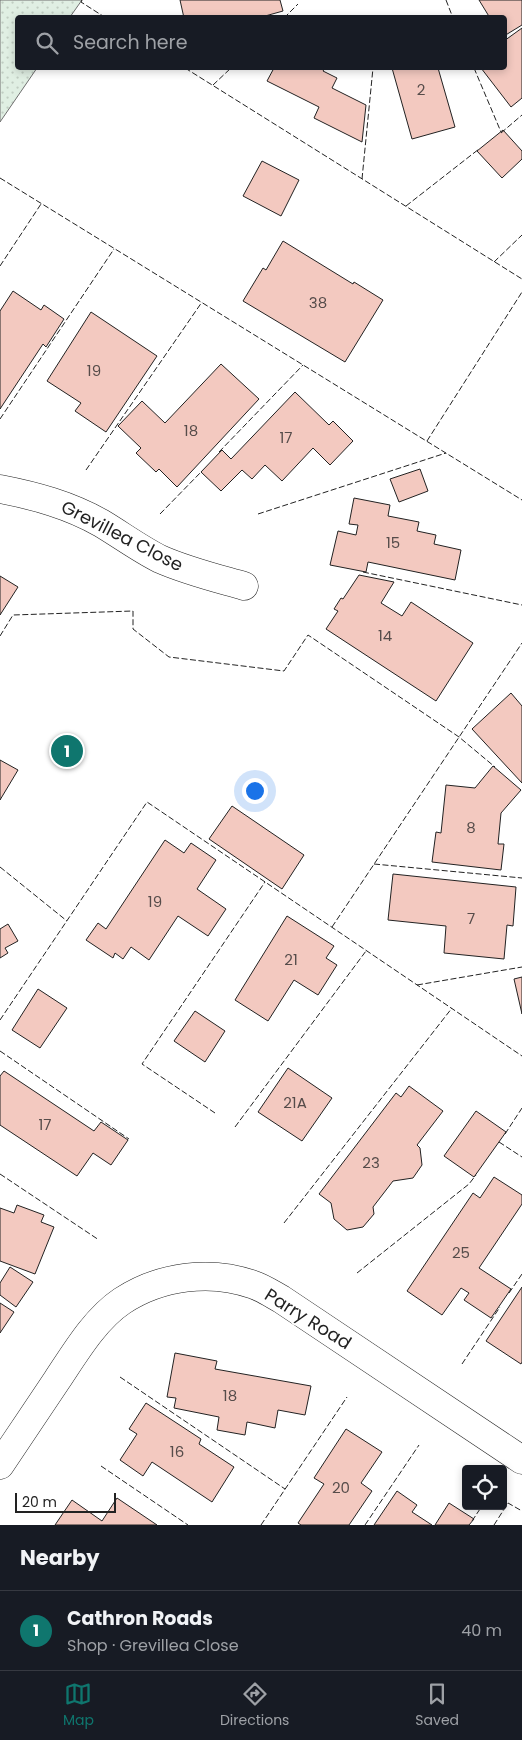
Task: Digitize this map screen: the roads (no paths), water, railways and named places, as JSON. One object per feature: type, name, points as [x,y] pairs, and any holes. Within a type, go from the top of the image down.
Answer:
[{"type":"street","name":"Grevillea Close","points":[[0,489],[30,494],[65,505],[99,522],[158,557],[199,574],[244,586]]},
{"type":"street","name":"Parry Road","points":[[0,1465],[66,1367],[102,1319],[121,1301],[143,1289],[167,1281],[197,1276],[227,1278],[254,1285],[281,1298],[522,1460]]},
{"type":"place","name":"Cathron Roads","points":[[67,751]]}]
